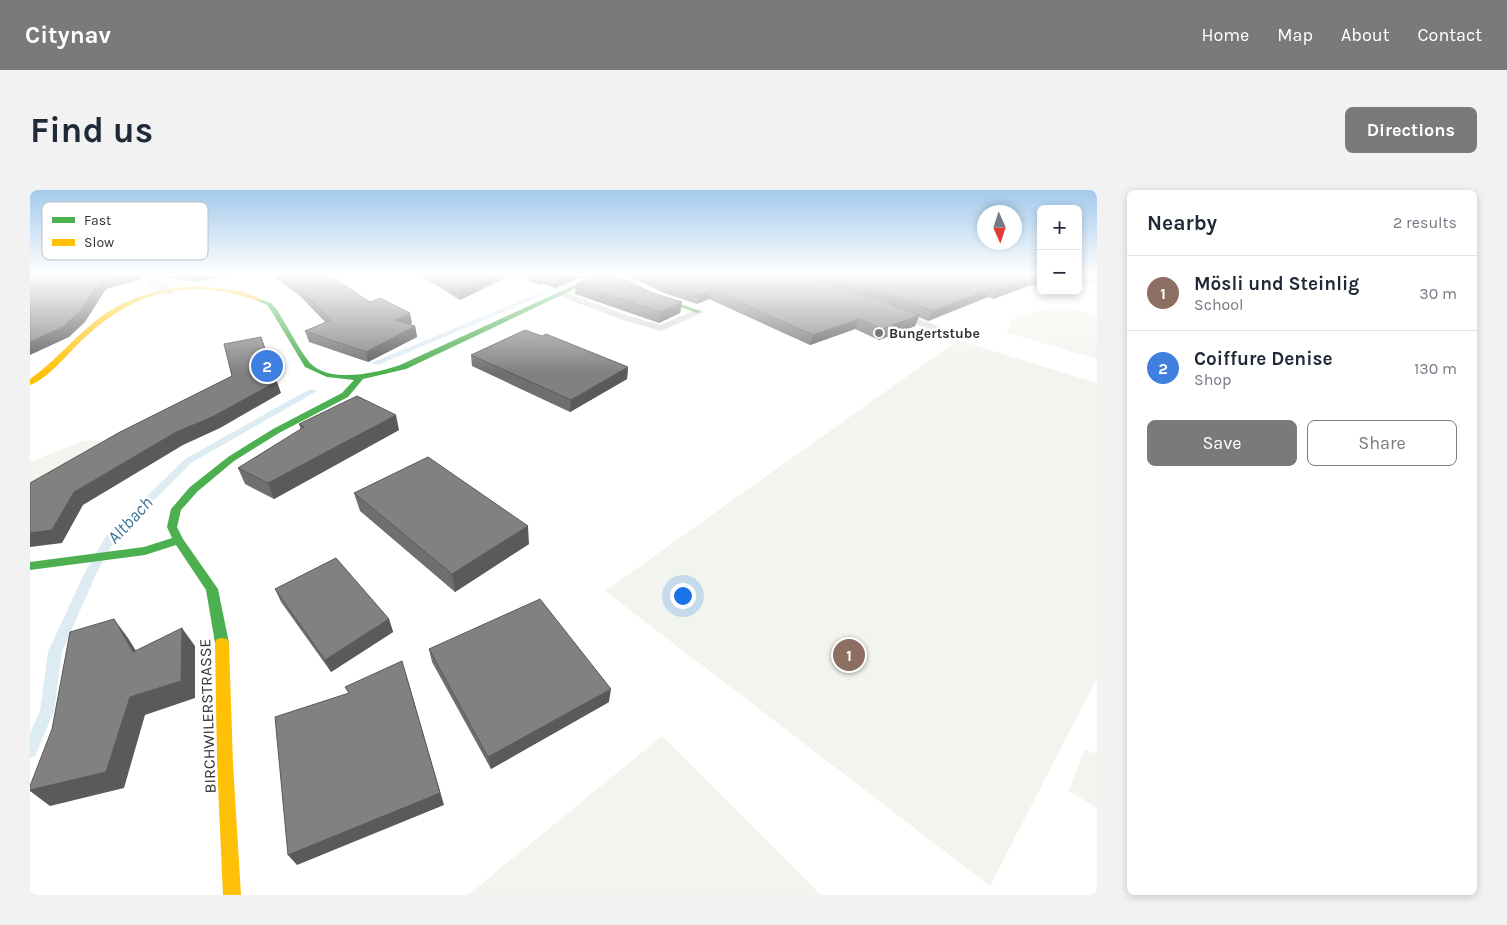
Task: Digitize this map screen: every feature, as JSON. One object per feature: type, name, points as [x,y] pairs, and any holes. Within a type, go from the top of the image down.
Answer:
[{"type":"main road","points":[[30,383],[54,366],[104,318],[119,307]]},
{"type":"main road","points":[[271,307],[309,366],[321,372],[339,376],[360,377],[387,373],[402,367],[530,307]]},
{"type":"main road","points":[[684,307],[699,312]]},
{"type":"main road","name":"BIRCHWILERSTRASSE","points":[[232,895],[225,764],[224,646],[212,589],[178,540],[172,527],[176,509],[194,489],[230,459],[276,431],[345,395],[360,377]]},
{"type":"main road","points":[[31,568],[120,556],[145,551],[178,540]]},
{"type":"lane","points":[[596,307],[661,328],[699,312]]},
{"type":"lane","points":[[887,310],[958,337]]},
{"type":"shaded area","points":[[1062,308],[1097,314],[1097,359],[1006,332],[1012,319],[1036,311]]},
{"type":"shaded area","points":[[958,340],[1097,383],[1097,678],[990,886],[605,591]]},
{"type":"shaded area","points":[[107,440],[30,485],[30,462],[82,441]]},
{"type":"shaded area","points":[[662,736],[821,895],[468,895]]},
{"type":"shaded area","points":[[1097,748],[1097,808],[1069,791],[1085,749],[1094,754]]},
{"type":"building","points":[[30,307],[83,307],[63,327],[30,342]]},
{"type":"building","points":[[318,307],[398,307],[410,313],[395,320],[415,326],[366,352],[305,331],[331,320]]},
{"type":"building","points":[[645,307],[671,307],[660,312]]},
{"type":"building","points":[[751,307],[897,307],[919,315],[882,329],[859,319],[813,335]]},
{"type":"building","points":[[922,307],[943,307],[932,311]]},
{"type":"building","points":[[525,330],[542,336],[546,334],[628,367],[571,400],[471,355]]},
{"type":"building","points":[[261,337],[276,382],[214,416],[176,432],[74,492],[52,530],[30,533],[30,483],[120,432],[232,376],[224,344]]},
{"type":"building","points":[[357,396],[396,415],[268,483],[238,468],[304,427],[299,424]]},
{"type":"building","points":[[428,457],[528,526],[452,574],[354,493]]},
{"type":"building","points":[[336,558],[389,619],[325,660],[275,589]]},
{"type":"building","points":[[540,599],[611,689],[488,757],[429,649]]},
{"type":"building","points":[[114,619],[133,652],[182,628],[181,681],[130,697],[106,772],[30,790],[52,729],[70,632]]},
{"type":"building","points":[[402,661],[440,793],[288,855],[275,717],[349,693],[345,687]]},
{"type":"waterway","name":"Altbach","points":[[375,363],[508,307]]},
{"type":"waterway","name":"Altbach","points":[[30,751],[47,711],[55,652],[90,574],[110,539],[188,461],[313,391]]},
{"type":"traffic: fast","points":[[271,307],[308,365],[330,375],[342,377],[367,376],[403,367],[532,307]]},
{"type":"traffic: fast","points":[[685,307],[699,312]]},
{"type":"traffic: fast","points":[[222,643],[212,589],[178,540],[172,527],[176,509],[194,489],[231,459],[276,431],[345,395],[360,377]]},
{"type":"traffic: fast","points":[[30,566],[145,551],[178,540]]},
{"type":"traffic: slow","points":[[30,383],[50,367],[85,333],[119,307]]},
{"type":"traffic: slow","points":[[222,643],[225,764],[232,895]]},
{"type":"place","name":"Bungertstube","points":[[879,333]]},
{"type":"place","name":"Coiffure Denise","points":[[267,366]]},
{"type":"place","name":"Mösli und Steinlig","points":[[849,655]]}]
